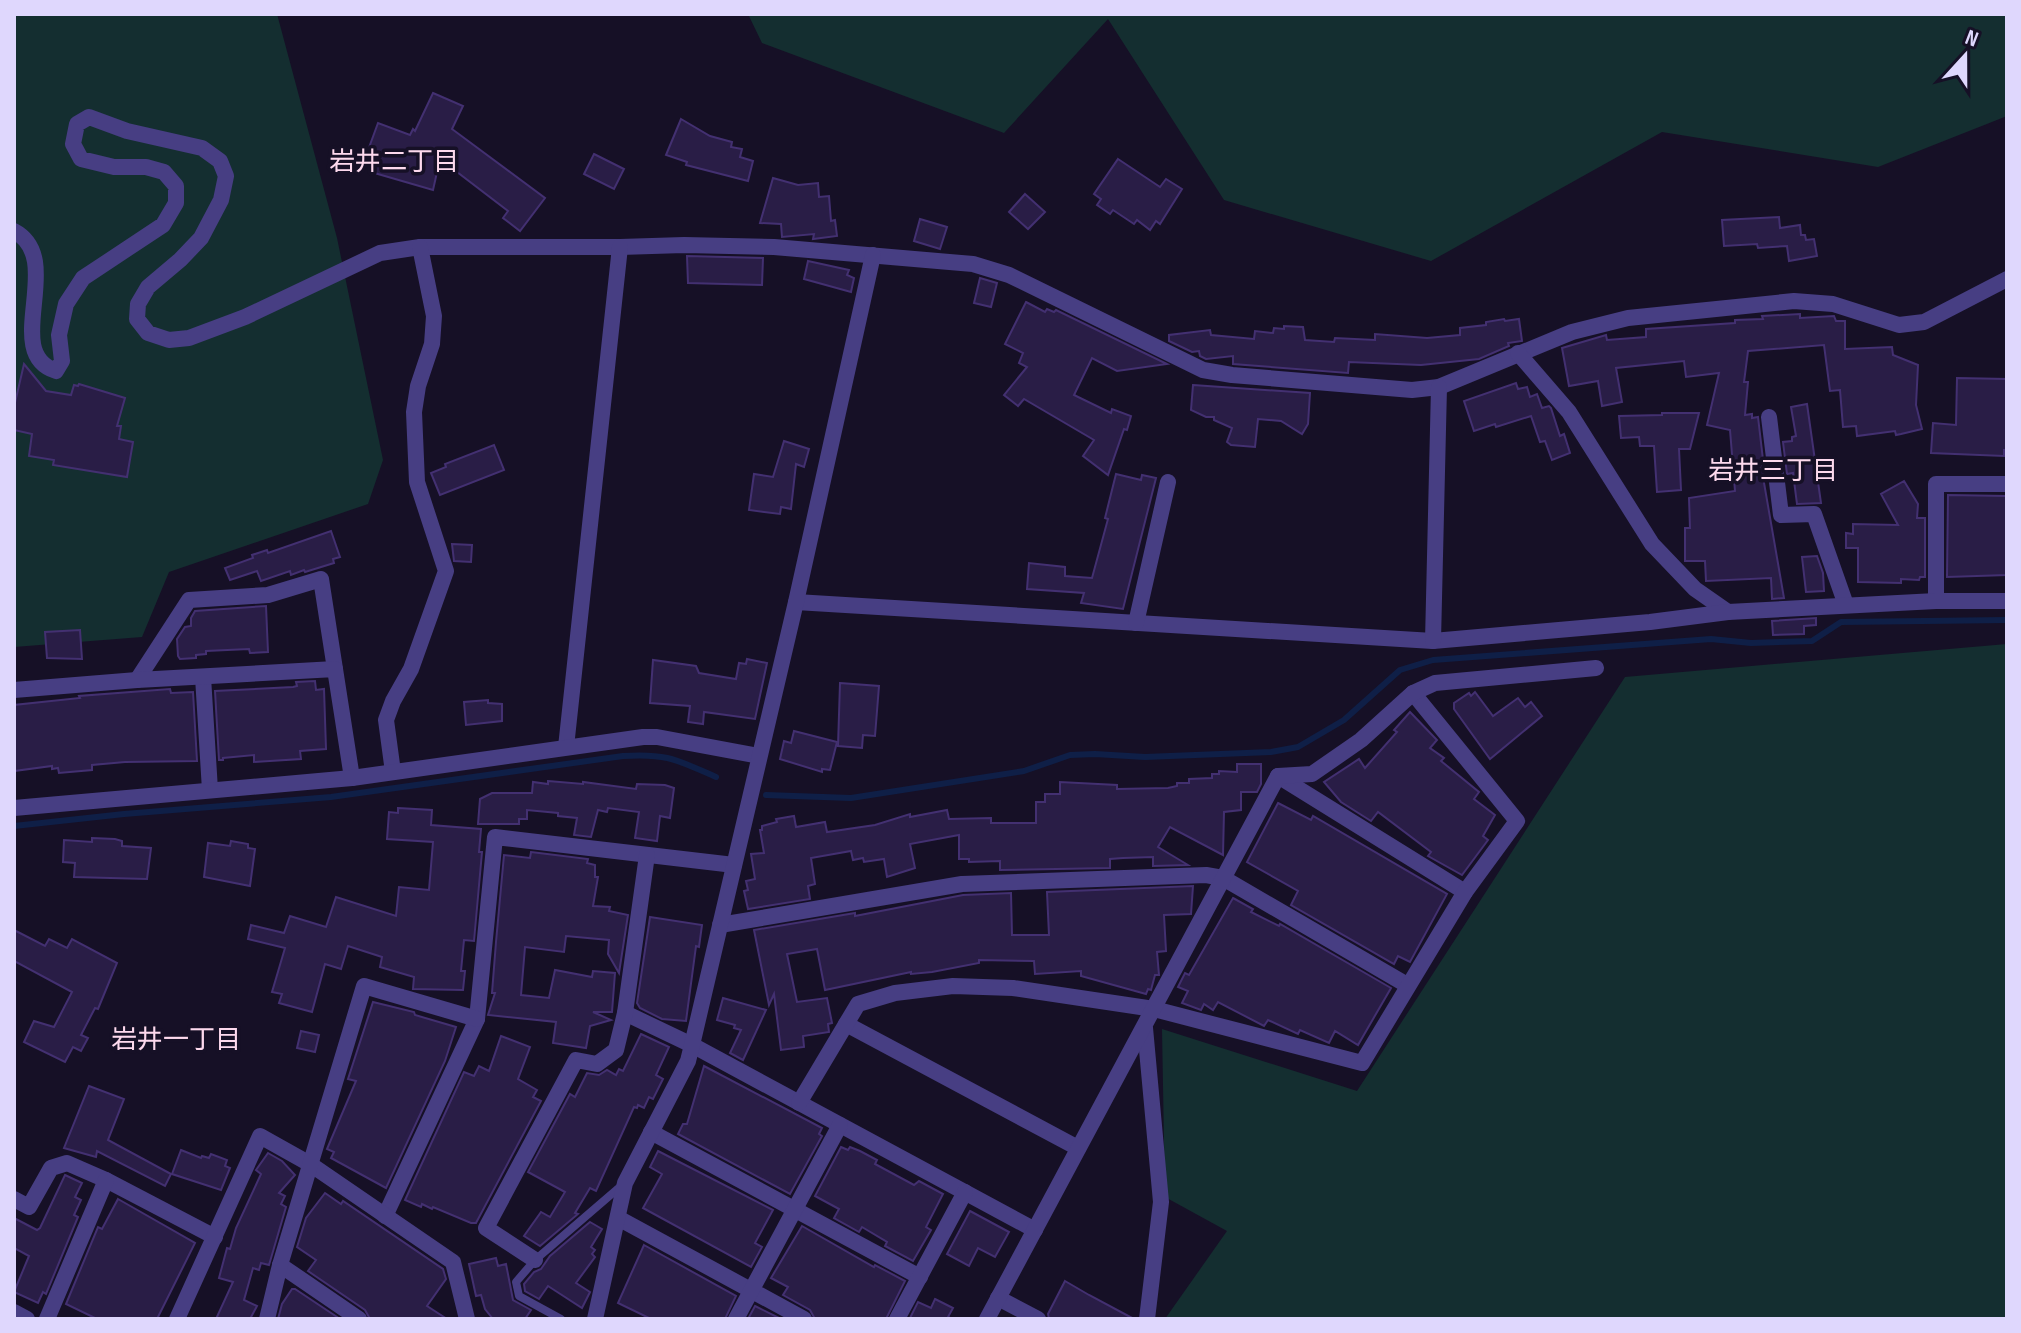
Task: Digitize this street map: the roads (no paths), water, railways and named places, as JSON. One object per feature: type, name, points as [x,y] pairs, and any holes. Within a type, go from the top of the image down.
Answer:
[{"type":"street","points":[[14,231],[24,236],[33,248],[37,266],[31,339],[35,351],[48,368],[56,371],[62,361],[59,335],[66,304],[83,278],[163,225],[176,203],[176,186],[164,172],[146,167],[114,167],[81,159],[73,144],[77,124],[89,117],[127,131],[202,148],[220,161],[226,176],[221,200],[201,238],[148,287],[138,304],[137,319],[148,333],[169,340],[189,338],[245,317],[380,253],[420,247],[774,247],[973,264],[1009,275],[1203,370],[1412,390],[1439,387],[1572,332],[1628,318],[1794,301],[1833,304],[1899,325],[1924,322],[2007,279]]},
{"type":"street","points":[[393,772],[386,720],[411,669],[446,571],[417,482],[414,412],[418,386],[432,344],[434,316],[420,247]]},
{"type":"street","points":[[566,747],[620,247]]},
{"type":"street","points":[[602,1317],[625,1183],[688,1061],[796,602],[873,255]]},
{"type":"street","points":[[1518,353],[1569,412],[1652,544],[1695,589],[1728,612]]},
{"type":"street","points":[[1433,641],[1439,387]]},
{"type":"street","points":[[1769,417],[1781,515],[1814,514],[1846,605]]},
{"type":"street","points":[[1136,623],[1168,482]]},
{"type":"street","points":[[1936,601],[1936,484],[2007,484]]},
{"type":"street","points":[[137,680],[189,600],[268,595],[321,579],[352,778]]},
{"type":"street","points":[[796,602],[1433,641],[1728,612],[1936,601],[2007,601]]},
{"type":"street","points":[[1278,776],[1312,774],[1361,740],[1413,693],[1435,683],[1596,668]]},
{"type":"street","points":[[14,690],[335,669]]},
{"type":"street","points":[[203,677],[210,790]]},
{"type":"street","points":[[799,1103],[858,1004],[895,993],[953,986],[1013,988],[1154,1009],[1362,1063],[1465,892],[1517,821],[1413,693]]},
{"type":"street","points":[[14,808],[352,778],[657,737],[759,756]]},
{"type":"street","points":[[987,1319],[1278,776]]},
{"type":"street","points":[[1278,776],[1465,892]]},
{"type":"street","points":[[385,1216],[477,1019],[495,837],[734,865]]},
{"type":"street","points":[[535,1260],[486,1228],[576,1060],[597,1064],[616,1050],[625,1013],[647,855]]},
{"type":"street","points":[[720,925],[962,884],[1206,875],[1223,878],[1407,985]]},
{"type":"street","points":[[267,1319],[280,1265],[364,986],[477,1019]]},
{"type":"street","points":[[625,1013],[692,1045],[1035,1230]]},
{"type":"street","points":[[846,1024],[1078,1148]]},
{"type":"street","points":[[1144,1026],[1161,1202],[1147,1319]]},
{"type":"street","points":[[736,1319],[840,1125]]},
{"type":"street","points":[[651,1132],[920,1277]]},
{"type":"street","points":[[177,1319],[260,1136],[310,1164],[453,1262],[467,1319]]},
{"type":"street","points":[[14,1199],[29,1207],[51,1168],[67,1163],[215,1237]]},
{"type":"street","points":[[47,1319],[106,1180]]},
{"type":"street","points":[[897,1319],[965,1192]]},
{"type":"street","points":[[618,1218],[804,1319]]},
{"type":"street","points":[[280,1265],[359,1319]]},
{"type":"street","points":[[998,1298],[1038,1319]]},
{"type":"street","points":[[14,1312],[27,1319]]},
{"type":"lane","points":[[561,1319],[519,1296],[516,1282],[535,1260],[625,1183]]},
{"type":"waterway","points":[[766,795],[851,798],[1024,771],[1070,755],[1145,757],[1271,752],[1298,747],[1344,720],[1400,670],[1433,660],[1711,639],[1751,643],[1812,641],[1841,622],[2007,620]]},
{"type":"waterway","points":[[14,826],[331,797],[623,756],[671,759],[716,777]]},
{"type":"district","name":"岩井二丁目","points":[[394,162]]},
{"type":"district","name":"岩井三丁目","points":[[1773,471]]},
{"type":"district","name":"岩井一丁目","points":[[176,1040]]}]
